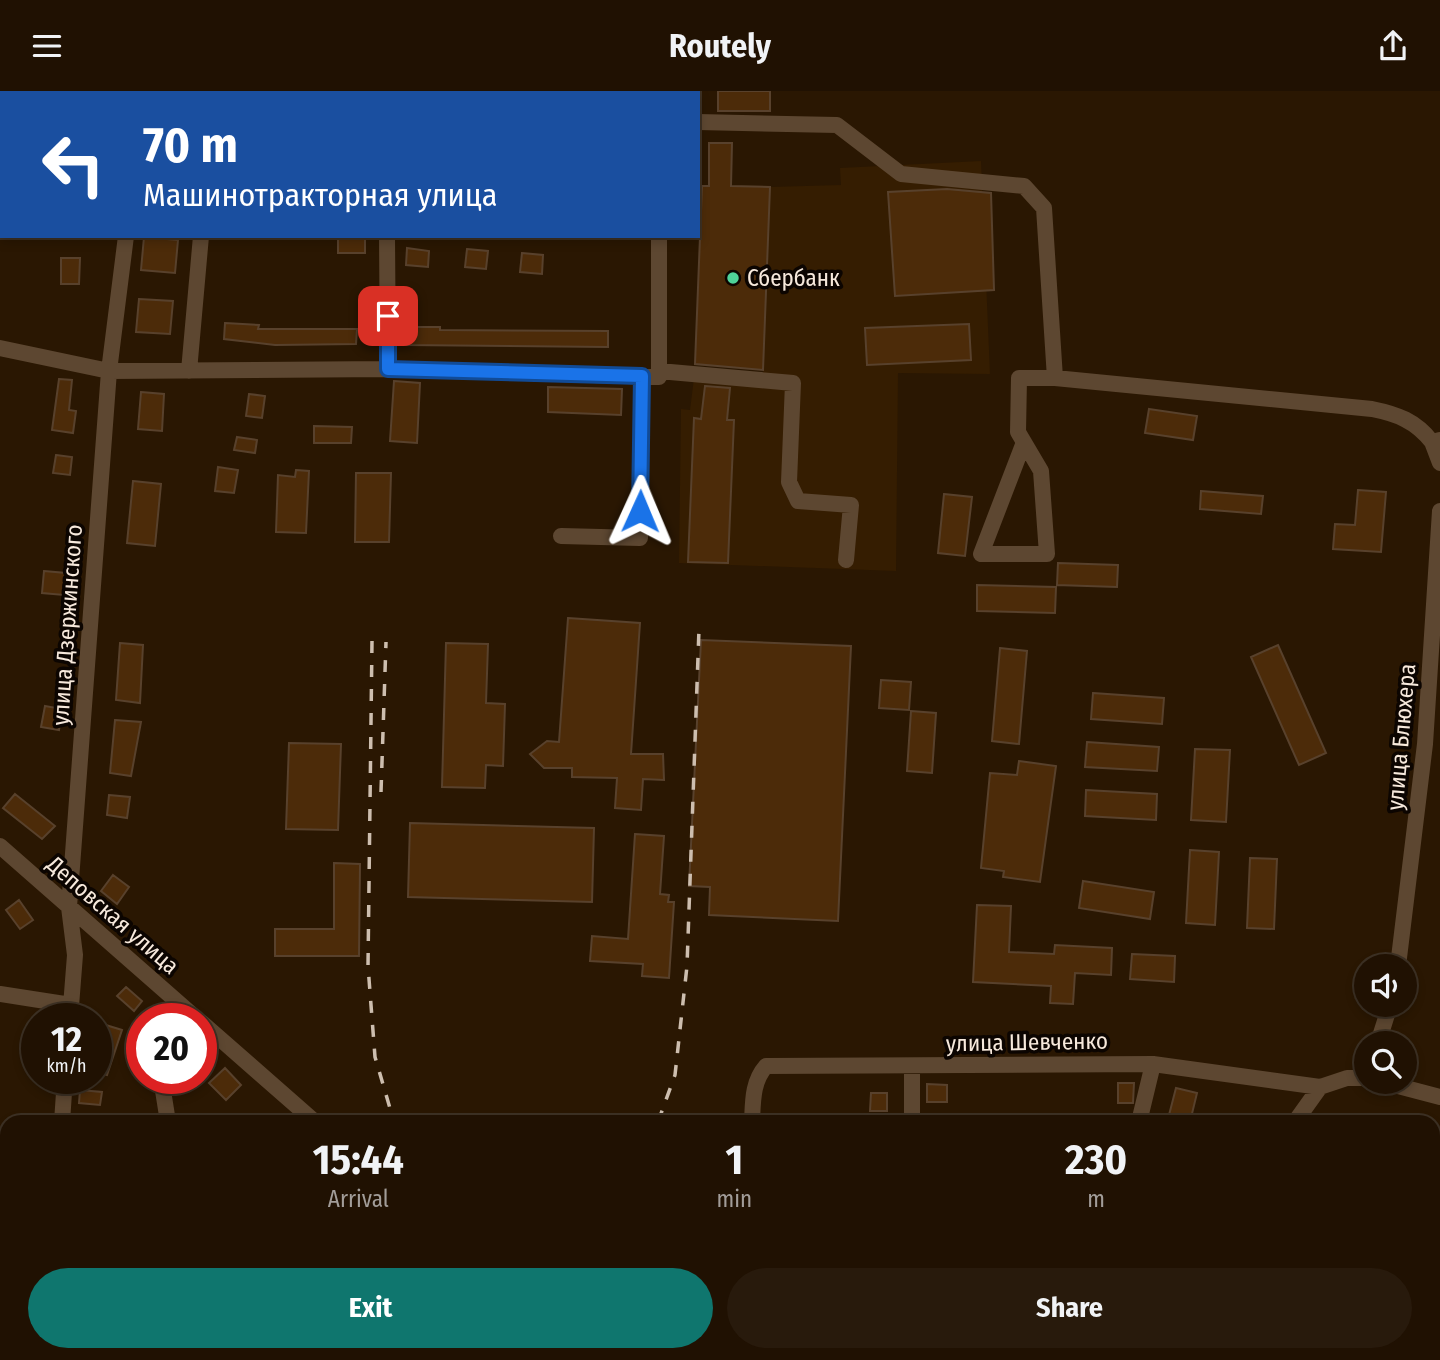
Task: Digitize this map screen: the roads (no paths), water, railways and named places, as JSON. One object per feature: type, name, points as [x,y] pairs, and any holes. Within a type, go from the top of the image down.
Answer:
[{"type":"street","points":[[700,123],[837,125],[901,174],[1024,186],[1044,208],[1055,378]]},
{"type":"street","name":"улица Дзержинского","points":[[71,1003],[75,955],[69,907],[109,372],[127,238]]},
{"type":"street","points":[[189,371],[201,238]]},
{"type":"street","points":[[387,238],[388,369]]},
{"type":"street","points":[[0,348],[109,372],[388,369],[659,377],[659,238]]},
{"type":"street","points":[[659,371],[793,383],[789,482],[798,501],[851,505],[846,560]]},
{"type":"street","points":[[561,536],[640,538],[642,376]]},
{"type":"street","points":[[1024,442],[981,554],[1047,554],[1041,471],[1024,442],[1018,432],[1019,378],[1055,378],[1372,409],[1396,414],[1436,441],[1440,463]]},
{"type":"street","name":"улица Блюхера","points":[[1399,954],[1425,744],[1437,608],[1440,511]]},
{"type":"street","name":"Деповская улица","points":[[0,846],[170,1003]]},
{"type":"street","points":[[0,995],[33,1003]]},
{"type":"street","points":[[217,1036],[307,1115]]},
{"type":"street","points":[[1141,1115],[1153,1064]]},
{"type":"street","name":"улица Шевченко","points":[[752,1115],[753,1096],[759,1074],[766,1066],[1153,1064],[1320,1087]]},
{"type":"street","points":[[912,1066],[912,1115]]},
{"type":"street","points":[[1300,1115],[1320,1087],[1354,1078]]},
{"type":"street","points":[[1417,1091],[1440,1097]]},
{"type":"street","points":[[62,1115],[64,1094]]},
{"type":"street","points":[[164,1094],[167,1115]]},
{"type":"railway","points":[[661,1115],[675,1075],[687,966],[699,629]]},
{"type":"railway","points":[[372,641],[368,966],[375,1057],[392,1115]]},
{"type":"railway","points":[[381,792],[386,642]]},
{"type":"place","name":"Сбербанк","points":[[733,278]]}]
